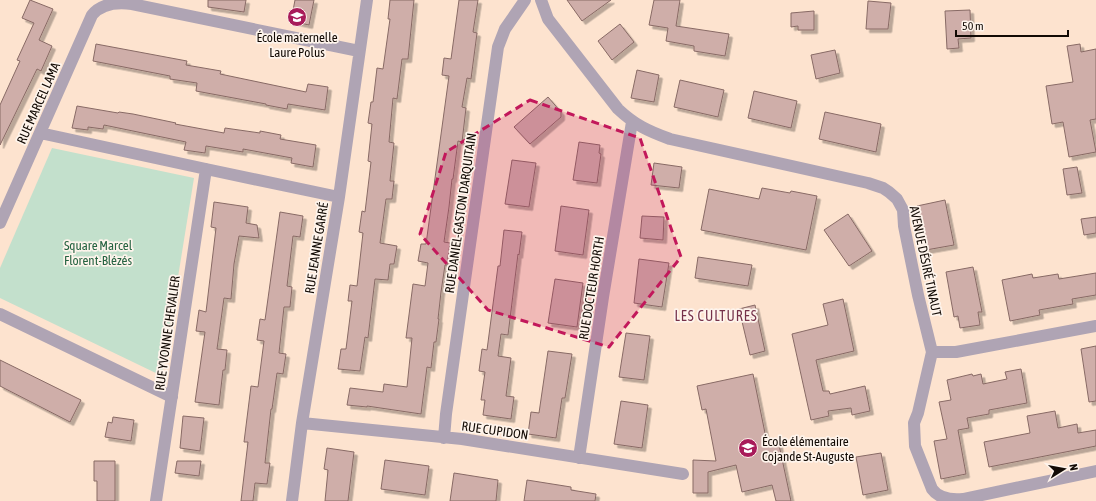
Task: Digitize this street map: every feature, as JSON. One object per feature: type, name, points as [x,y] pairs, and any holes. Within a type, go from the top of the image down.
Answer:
[{"type":"street","name":"RUE JEANNE GARRÉ","points":[[292,501],[302,423],[339,197],[367,0]]},
{"type":"street","name":"RUE DANIEL-GASTON DARQUITAIN","points":[[444,438],[446,414],[498,47],[504,30],[525,0]]},
{"type":"street","name":"AVENUE DÉSIRÉ TINAUT","points":[[541,0],[548,19],[618,110],[632,122],[655,134],[670,139],[868,183],[883,188],[897,199],[903,210],[905,234],[932,352],[918,413],[914,424],[915,446],[935,494],[949,499],[963,498],[1096,471]]},
{"type":"street","name":"RUE MARCEL LAMA","points":[[0,223],[92,15],[97,10],[110,4],[123,2],[359,51]]},
{"type":"street","name":"RUE DOCTEUR HORTH","points":[[579,458],[602,298],[632,122]]},
{"type":"street","points":[[40,133],[339,197]]},
{"type":"street","name":"RUE YVONNE CHEVALIER","points":[[156,501],[206,169]]},
{"type":"street","points":[[0,314],[172,397]]},
{"type":"street","points":[[932,352],[956,352],[1096,326]]},
{"type":"street","name":"RUE CUPIDON","points":[[302,423],[462,439],[683,474]]},
{"type":"highlighted area","points":[[530,100],[640,138],[681,257],[609,347],[488,310],[420,234],[446,152]]},
{"type":"green space","name":"Square Marcel Florent-Blézés","points":[[52,148],[194,178],[162,376],[0,298],[0,268]]},
{"type":"building","points":[[30,0],[53,9],[39,40],[52,46],[41,71],[37,69],[0,145],[0,105],[20,61],[17,60],[34,23],[22,18]]},
{"type":"building","points":[[208,0],[246,0],[244,12],[208,7]]},
{"type":"building","points":[[295,0],[314,0],[309,25],[291,21]]},
{"type":"building","points":[[390,0],[414,0],[408,59],[402,59],[397,99],[393,98],[389,142],[394,143],[390,181],[394,181],[392,199],[386,199],[380,243],[397,246],[394,264],[390,264],[388,280],[375,279],[368,338],[365,337],[360,371],[338,369],[341,349],[346,349],[352,301],[348,301],[350,285],[357,286],[363,233],[359,232],[362,211],[365,212],[371,162],[368,161],[372,124],[368,123],[371,102],[373,102],[377,68],[383,69],[390,19],[388,19]]},
{"type":"building","points":[[459,0],[478,0],[473,32],[477,33],[471,79],[467,78],[462,107],[466,108],[462,142],[458,141],[452,179],[444,242],[450,243],[441,292],[436,342],[434,342],[431,368],[427,367],[421,414],[367,406],[347,405],[350,388],[383,392],[384,384],[407,387],[412,338],[406,338],[413,284],[425,286],[428,263],[418,261],[421,244],[426,244],[449,76],[442,75],[444,58],[451,59]]},
{"type":"building","points":[[567,0],[611,0],[582,21]]},
{"type":"building","points":[[654,0],[680,0],[676,26],[729,34],[725,56],[694,51],[694,46],[666,41],[668,28],[649,25]]},
{"type":"building","points":[[868,1],[891,3],[888,29],[866,29]]},
{"type":"building","points":[[970,10],[971,38],[958,39],[959,48],[947,49],[945,11]]},
{"type":"building","points":[[814,11],[814,30],[798,30],[798,26],[791,27],[791,13]]},
{"type":"building","points":[[620,24],[634,42],[612,60],[598,41]]},
{"type":"building","points":[[96,44],[187,61],[186,65],[221,71],[220,74],[306,92],[308,84],[328,87],[325,110],[288,104],[287,109],[196,91],[197,83],[170,79],[170,76],[93,61]]},
{"type":"building","points":[[1080,44],[1081,52],[1096,49],[1096,119],[1090,120],[1096,152],[1069,157],[1063,122],[1052,124],[1046,86],[1073,82],[1067,46]]},
{"type":"building","points":[[835,50],[840,73],[816,79],[811,55]]},
{"type":"building","points":[[637,70],[659,75],[654,102],[631,98]]},
{"type":"building","points":[[680,80],[724,90],[718,117],[674,107]]},
{"type":"building","points":[[754,91],[797,101],[791,128],[748,118]]},
{"type":"building","points":[[548,97],[561,112],[561,117],[530,144],[514,127]]},
{"type":"building","points":[[77,106],[133,114],[176,123],[175,124],[224,133],[225,128],[260,133],[260,131],[281,135],[280,139],[316,145],[313,167],[291,163],[292,158],[243,149],[243,152],[206,146],[205,153],[184,150],[186,142],[104,125],[103,129],[88,127],[88,130],[72,128]]},
{"type":"building","points":[[825,112],[881,124],[876,152],[819,139]]},
{"type":"building","points":[[579,142],[600,145],[599,153],[601,154],[597,183],[573,180]]},
{"type":"building","points":[[512,160],[536,163],[529,207],[505,204]]},
{"type":"building","points":[[654,163],[682,167],[679,188],[651,185]]},
{"type":"building","points":[[1077,167],[1082,193],[1067,195],[1063,169]]},
{"type":"building","points":[[762,188],[790,193],[791,191],[817,196],[806,250],[701,230],[709,189],[759,199]]},
{"type":"building","points":[[945,200],[954,245],[926,250],[917,206]]},
{"type":"building","points":[[214,202],[248,207],[246,223],[257,225],[259,238],[239,236],[234,264],[231,299],[224,298],[217,349],[227,350],[219,405],[195,402],[205,332],[196,331],[199,310],[206,312],[216,228],[211,227]]},
{"type":"building","points":[[561,206],[589,210],[583,255],[555,251]]},
{"type":"building","points":[[280,212],[303,216],[300,237],[293,236],[287,286],[292,287],[290,307],[284,307],[279,353],[286,354],[283,374],[277,373],[271,409],[265,463],[270,463],[267,484],[255,483],[253,501],[241,501],[248,442],[244,442],[251,386],[258,387],[264,341],[257,340],[260,319],[265,320]]},
{"type":"building","points":[[848,214],[872,251],[849,266],[824,230]]},
{"type":"building","points":[[642,216],[664,217],[663,240],[640,238]]},
{"type":"building","points":[[1096,217],[1096,233],[1084,235],[1081,219]]},
{"type":"building","points":[[504,230],[522,232],[508,335],[501,334],[498,356],[511,358],[506,396],[514,397],[511,419],[483,415],[485,400],[481,400],[485,372],[479,371],[482,349],[487,350]]},
{"type":"building","points":[[698,257],[752,265],[748,286],[695,278]]},
{"type":"building","points":[[639,259],[669,263],[662,307],[634,303]]},
{"type":"building","points":[[973,267],[982,312],[978,312],[980,325],[960,328],[958,316],[954,317],[946,272]]},
{"type":"building","points":[[1096,273],[1096,295],[1072,299],[1073,304],[1039,310],[1040,315],[1010,321],[1002,280],[1032,274],[1033,278],[1058,274],[1059,279]]},
{"type":"building","points":[[555,279],[583,283],[577,327],[548,323]]},
{"type":"building","points":[[843,299],[854,351],[816,360],[823,391],[829,391],[830,394],[865,386],[870,411],[852,415],[851,408],[828,411],[829,416],[811,420],[792,334],[828,325],[823,304]]},
{"type":"building","points":[[755,305],[765,351],[750,355],[739,309]]},
{"type":"building","points":[[626,333],[650,336],[644,380],[619,377]]},
{"type":"building","points":[[1096,346],[1096,401],[1089,402],[1081,349]]},
{"type":"building","points":[[548,351],[572,354],[565,398],[562,398],[556,438],[528,434],[531,412],[539,413]]},
{"type":"building","points":[[0,360],[81,400],[70,422],[0,386]]},
{"type":"building","points":[[1021,369],[1027,403],[989,410],[989,414],[967,418],[969,428],[958,430],[966,474],[941,479],[934,441],[947,439],[939,402],[951,400],[947,380],[972,374],[973,376],[981,374],[983,384],[1007,379],[1005,372]]},
{"type":"building","points":[[753,374],[767,443],[778,440],[791,501],[776,501],[772,485],[742,492],[736,465],[708,472],[708,493],[693,493],[693,460],[716,461],[706,409],[702,410],[697,386]]},
{"type":"building","points":[[621,401],[648,405],[642,448],[614,444]]},
{"type":"building","points":[[1055,411],[1058,428],[1077,424],[1078,433],[1096,430],[1096,446],[989,467],[984,442],[1030,433],[1027,416]]},
{"type":"building","points":[[183,416],[204,418],[200,451],[180,448]]},
{"type":"building","points":[[113,417],[134,420],[131,441],[105,437],[108,422],[112,423]]},
{"type":"building","points":[[327,448],[354,452],[348,501],[325,501],[328,470],[324,469]]},
{"type":"building","points":[[881,453],[888,490],[863,495],[856,457]]},
{"type":"building","points":[[385,460],[429,466],[425,495],[381,489]]},
{"type":"building","points":[[94,461],[115,461],[115,501],[97,501],[97,481],[94,481]]},
{"type":"building","points":[[177,461],[201,461],[199,476],[175,473]]},
{"type":"building","points":[[454,473],[498,480],[496,501],[450,501]]},
{"type":"building","points":[[527,480],[571,487],[571,490],[596,494],[595,501],[524,501]]},
{"type":"place","name":"École maternelle Laure Polus","points":[[297,17]]},
{"type":"place","name":"École élémentaire Cojande St-Auguste","points":[[748,448]]},
{"type":"district","name":"LES CULTURES","points":[[716,316]]}]
